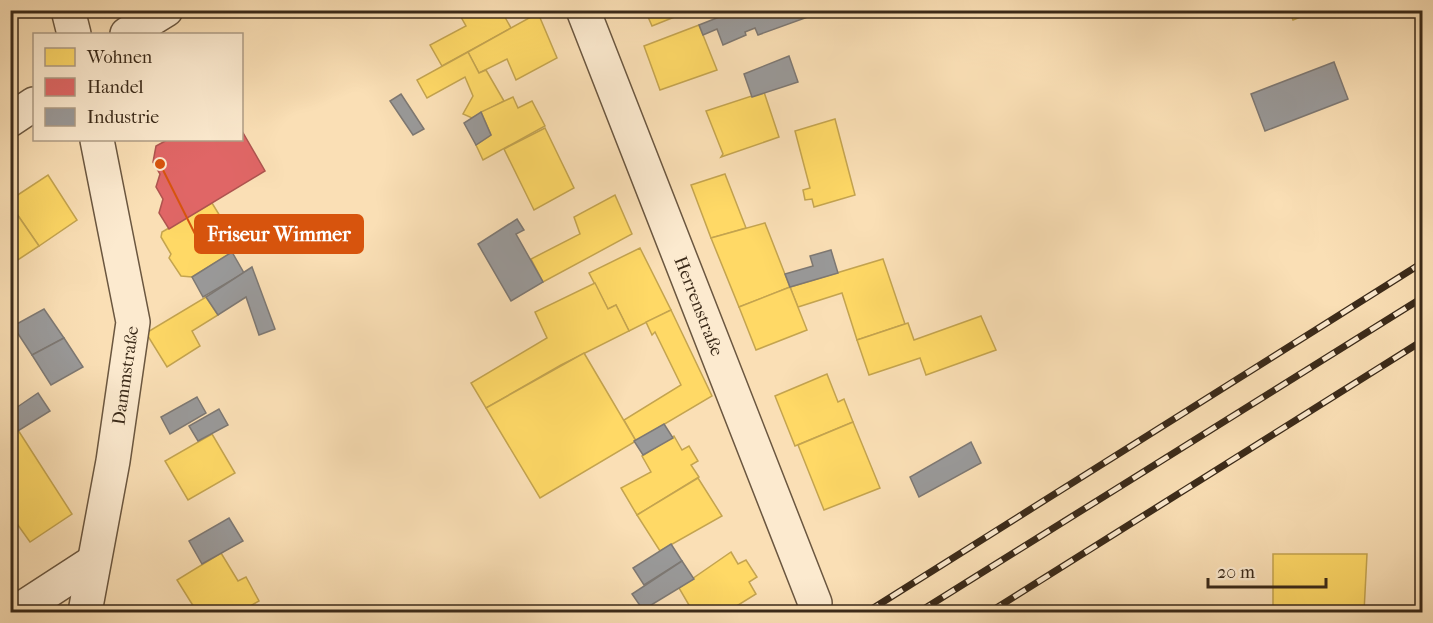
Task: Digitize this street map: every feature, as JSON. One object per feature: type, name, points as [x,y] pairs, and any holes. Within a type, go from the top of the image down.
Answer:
[{"type":"street","points":[[68,10],[74,33]]},
{"type":"street","points":[[129,33],[166,10]]},
{"type":"street","name":"Herrenstraße","points":[[583,10],[815,603]]},
{"type":"street","points":[[10,120],[33,105]]},
{"type":"street","name":"Dammstraße","points":[[85,612],[113,461],[134,322],[97,141]]},
{"type":"street","points":[[16,612],[93,562]]},
{"type":"building: Wohnen","points":[[457,10],[501,10],[511,28],[442,66],[430,45],[466,26]]},
{"type":"building: Wohnen","points":[[645,10],[692,10],[652,26]]},
{"type":"building: Wohnen","points":[[1289,10],[1318,10],[1293,20]]},
{"type":"building: Wohnen","points":[[538,13],[557,58],[516,80],[507,59],[479,73],[468,52]]},
{"type":"building: Wohnen","points":[[699,25],[717,70],[660,90],[644,46]]},
{"type":"building: Wohnen","points":[[468,52],[479,73],[486,70],[504,101],[472,118],[463,114],[473,96],[465,77],[427,98],[417,80]]},
{"type":"building: Wohnen","points":[[764,92],[779,137],[721,157],[723,154],[706,111]]},
{"type":"building: Wohnen","points":[[513,97],[518,108],[532,101],[545,126],[483,160],[476,145],[491,135],[481,112]]},
{"type":"building: Wohnen","points":[[835,119],[855,195],[814,207],[812,199],[805,200],[803,190],[810,188],[795,131]]},
{"type":"building: Wohnen","points":[[545,128],[574,188],[534,210],[504,149]]},
{"type":"building: Wohnen","points":[[725,174],[746,228],[711,238],[691,185]]},
{"type":"building: Wohnen","points":[[48,175],[77,220],[39,246],[10,204],[10,200]]},
{"type":"building: Wohnen","points":[[615,195],[632,234],[543,282],[531,259],[580,234],[574,217]]},
{"type":"building: Wohnen","points":[[212,203],[223,221],[218,224],[229,244],[239,248],[192,277],[181,276],[169,258],[171,254],[161,237],[162,232]]},
{"type":"building: Wohnen","points":[[10,204],[39,246],[10,265]]},
{"type":"building: Wohnen","points":[[765,223],[790,287],[739,307],[711,238]]},
{"type":"building: Wohnen","points":[[640,248],[671,310],[629,331],[616,305],[608,309],[589,273]]},
{"type":"building: Wohnen","points":[[883,259],[905,324],[857,340],[842,293],[798,307],[790,287]]},
{"type":"building: Wohnen","points":[[595,283],[608,309],[616,305],[629,331],[561,365],[486,408],[471,383],[547,338],[535,312]]},
{"type":"building: Wohnen","points":[[790,287],[807,330],[756,350],[739,307]]},
{"type":"building: Wohnen","points":[[206,297],[218,315],[192,331],[200,346],[167,367],[146,333]]},
{"type":"building: Wohnen","points":[[671,310],[712,396],[636,441],[624,420],[681,385],[655,332],[652,335],[646,322]]},
{"type":"building: Wohnen","points":[[981,316],[996,350],[926,375],[920,358],[869,375],[857,340],[908,323],[914,340]]},
{"type":"building: Wohnen","points":[[584,353],[636,441],[540,498],[486,408]]},
{"type":"building: Wohnen","points":[[827,374],[838,402],[844,399],[853,422],[795,446],[775,396]]},
{"type":"building: Wohnen","points":[[853,422],[880,488],[824,510],[798,445]]},
{"type":"building: Wohnen","points":[[18,430],[72,514],[30,542],[10,514],[10,436]]},
{"type":"building: Wohnen","points":[[212,434],[235,473],[188,500],[165,461]]},
{"type":"building: Wohnen","points":[[674,436],[682,450],[689,446],[698,461],[691,465],[699,477],[637,515],[621,488],[651,472],[642,456]]},
{"type":"building: Wohnen","points":[[698,478],[722,516],[660,551],[637,515]]},
{"type":"building: Wohnen","points":[[731,552],[738,564],[746,560],[757,577],[749,582],[756,594],[727,612],[725,610],[693,612],[679,588]]},
{"type":"building: Wohnen","points":[[221,553],[238,581],[246,577],[259,601],[240,612],[197,612],[177,580]]},
{"type":"building: Wohnen","points":[[1273,554],[1367,554],[1364,612],[1273,612]]},
{"type":"building: Handel","points":[[243,133],[265,171],[169,229],[159,213],[163,199],[156,187],[160,174],[153,162],[156,146],[165,141],[243,141]]},
{"type":"building: Industrie","points":[[737,10],[815,10],[816,14],[758,35],[755,28],[745,32],[746,35],[723,45],[717,29],[703,35],[699,25]]},
{"type":"building: Industrie","points":[[789,56],[798,82],[752,97],[744,74]]},
{"type":"building: Industrie","points":[[1334,62],[1348,99],[1265,131],[1251,94]]},
{"type":"building: Industrie","points":[[401,94],[424,129],[413,135],[390,101]]},
{"type":"building: Industrie","points":[[481,112],[491,135],[476,145],[464,123]]},
{"type":"building: Industrie","points":[[517,219],[524,230],[516,234],[543,282],[511,301],[478,244]]},
{"type":"building: Industrie","points":[[831,250],[838,273],[790,287],[785,274],[813,266],[810,256]]},
{"type":"building: Industrie","points":[[232,252],[244,273],[203,297],[192,277]]},
{"type":"building: Industrie","points":[[252,267],[275,329],[259,335],[246,297],[218,315],[206,297]]},
{"type":"building: Industrie","points":[[44,309],[64,338],[32,355],[13,326]]},
{"type":"building: Industrie","points":[[64,338],[83,367],[51,385],[32,355]]},
{"type":"building: Industrie","points":[[38,393],[50,411],[13,434],[10,412]]},
{"type":"building: Industrie","points":[[197,397],[206,413],[170,434],[161,417]]},
{"type":"building: Industrie","points":[[219,409],[228,425],[198,441],[189,426]]},
{"type":"building: Industrie","points":[[664,424],[673,438],[643,455],[634,441]]},
{"type":"building: Industrie","points":[[971,442],[981,463],[919,497],[910,477]]},
{"type":"building: Industrie","points":[[229,518],[243,541],[202,564],[189,541]]},
{"type":"building: Industrie","points":[[671,544],[682,561],[644,585],[633,568]]},
{"type":"building: Industrie","points":[[682,561],[694,579],[643,610],[632,594]]},
{"type":"railway","points":[[867,612],[1422,263]]},
{"type":"railway","points":[[919,612],[1422,298]]},
{"type":"railway","points":[[990,612],[1422,341]]},
{"type":"place","name":"Friseur Wimmer","points":[[160,164]]}]
